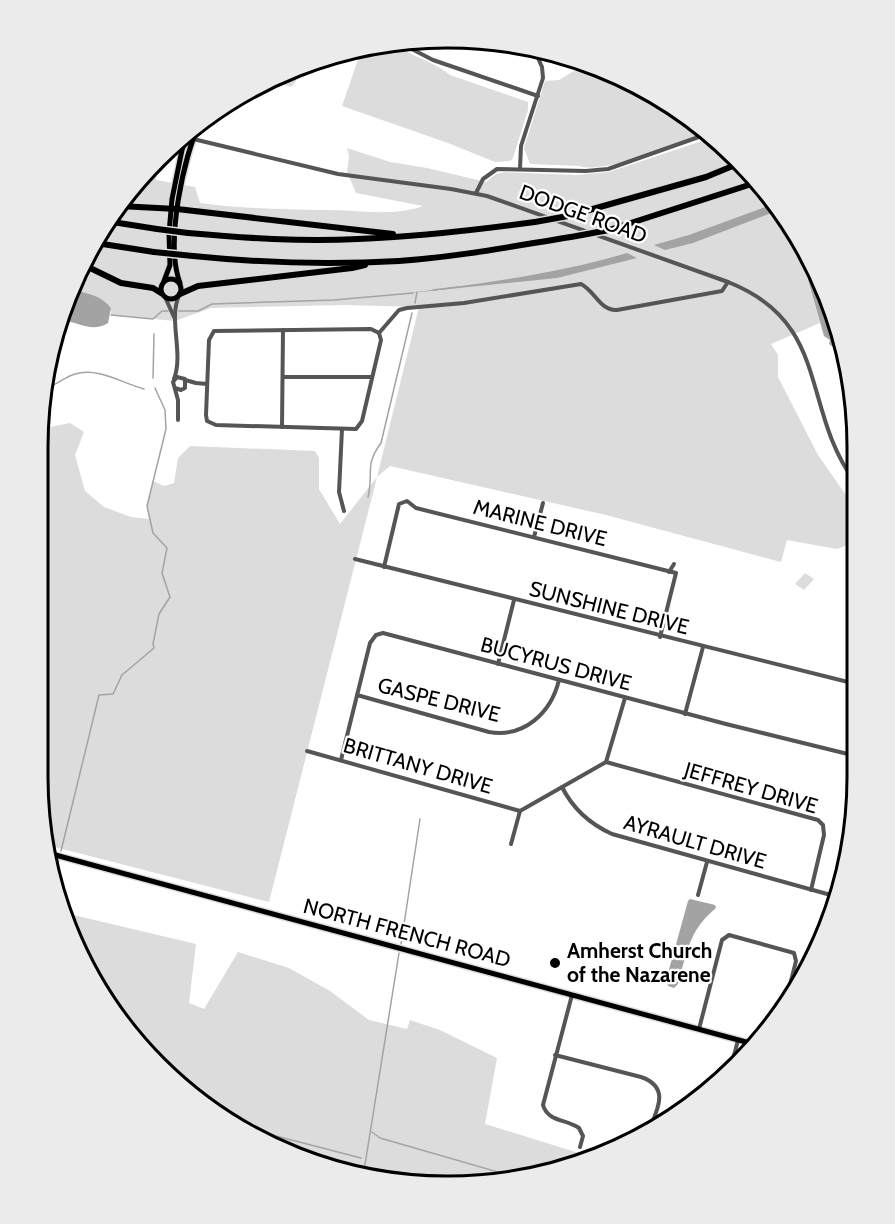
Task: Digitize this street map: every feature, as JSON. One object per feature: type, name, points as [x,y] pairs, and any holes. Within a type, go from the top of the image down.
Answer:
[{"type":"highway","points":[[118,222],[188,233],[266,239],[321,240],[445,234],[568,216],[695,180],[731,166]]},
{"type":"highway","points":[[104,244],[154,252],[275,262],[377,261],[466,254],[609,230],[749,185]]},
{"type":"highway","points":[[129,207],[174,209],[409,235]]},
{"type":"highway","points":[[179,295],[198,286],[352,268],[377,261]]},
{"type":"highway","points":[[91,268],[122,283],[153,288],[163,295]]},
{"type":"main road","points":[[183,148],[176,173],[174,209],[177,270],[182,290],[172,299],[163,295],[161,286],[170,265],[169,233],[174,209],[183,173],[193,140]]},
{"type":"main road","points":[[164,281],[174,279],[180,283]]},
{"type":"main road","name":"NORTH FRENCH ROAD","points":[[56,855],[746,1042]]},
{"type":"street","points":[[413,50],[433,60],[538,96]]},
{"type":"street","points":[[520,168],[522,142],[538,96],[543,71],[538,59]]},
{"type":"street","points":[[476,193],[483,178],[492,171],[503,168],[586,171],[608,169],[699,137]]},
{"type":"street","name":"DODGE ROAD","points":[[194,139],[338,174],[476,193],[750,291],[785,320],[793,331],[804,353],[837,452],[847,469]]},
{"type":"street","points":[[379,333],[399,310],[407,308],[464,303],[580,284],[608,309],[617,310],[722,291],[728,282]]},
{"type":"street","points":[[163,295],[175,321]]},
{"type":"street","points":[[178,400],[184,388],[184,379],[178,363],[175,321],[175,306],[179,295]]},
{"type":"street","points":[[371,329],[379,333],[381,340],[373,376],[360,426],[356,429],[282,427],[207,421],[211,333],[217,330],[371,329]]},
{"type":"street","points":[[282,427],[283,330]]},
{"type":"street","points":[[178,363],[172,385],[178,400],[178,420]]},
{"type":"street","points":[[283,377],[373,376]]},
{"type":"street","points":[[174,379],[179,377],[207,384]]},
{"type":"street","points":[[175,388],[184,388],[196,383]]},
{"type":"street","points":[[342,429],[339,492],[344,511]]},
{"type":"street","name":"MARINE DRIVE","points":[[384,567],[399,504],[407,501],[416,508],[669,572]]},
{"type":"street","points":[[534,537],[543,503]]},
{"type":"street","name":"SUNSHINE DRIVE","points":[[355,559],[660,637],[847,682]]},
{"type":"street","points":[[660,637],[676,573],[669,572],[674,564]]},
{"type":"street","points":[[498,664],[514,600]]},
{"type":"street","name":"BUCYRUS DRIVE","points":[[341,760],[370,643],[379,633],[847,754]]},
{"type":"street","points":[[686,714],[703,647]]},
{"type":"street","name":"GASPE DRIVE","points":[[357,695],[489,732],[500,733],[520,729],[541,716],[554,698],[560,680]]},
{"type":"street","points":[[511,844],[520,811],[606,762],[625,698]]},
{"type":"street","name":"BRITTANY DRIVE","points":[[308,751],[520,811]]},
{"type":"street","name":"JEFFREY DRIVE","points":[[606,762],[818,820],[823,825],[824,835],[811,890]]},
{"type":"street","name":"AYRAULT DRIVE","points":[[562,788],[578,811],[602,830],[622,838],[829,895]]},
{"type":"street","points":[[698,896],[707,862]]},
{"type":"street","points":[[699,1029],[722,940],[729,934],[794,953],[796,962],[792,978]]},
{"type":"street","points":[[572,995],[543,1102],[544,1109],[552,1118],[579,1128],[582,1133],[580,1147]]},
{"type":"street","points":[[734,1055],[738,1040]]},
{"type":"street","points":[[555,1055],[641,1077],[651,1082],[660,1098],[655,1118]]},
{"type":"shaded area","points":[[404,50],[450,75],[528,102],[528,110],[513,158],[510,161],[495,162],[342,106],[358,59]]},
{"type":"shaded area","points":[[577,69],[600,78],[669,115],[696,135],[643,156],[607,166],[592,168],[530,164],[524,148],[545,81],[559,80]]},
{"type":"shaded area","points":[[297,77],[295,83],[291,87],[282,84]]},
{"type":"shaded area","points":[[703,141],[730,165],[764,204],[780,226],[804,268],[820,323],[771,344],[778,355],[778,377],[818,455],[847,497],[847,545],[837,549],[787,540],[781,562],[606,515],[390,466],[377,477],[419,307],[345,305],[211,308],[175,321],[111,315],[111,308],[90,294],[80,291],[115,226],[157,174],[156,180],[195,187],[200,203],[263,208],[388,212],[423,206],[356,193],[347,172],[349,156],[347,148],[390,162],[486,182],[496,174],[505,172],[576,175],[609,172]]},
{"type":"shaded area","points":[[766,207],[771,213],[693,243],[665,250],[654,245],[689,235]]},
{"type":"shaded area","points":[[627,253],[637,258],[557,278],[401,294],[543,273]]},
{"type":"shaded area","points":[[805,269],[826,319],[834,347],[829,344],[830,340],[824,336]]},
{"type":"shaded area","points":[[80,291],[95,296],[111,308],[108,323],[91,327],[68,322]]},
{"type":"shaded area","points":[[70,423],[84,432],[75,455],[85,491],[104,507],[131,517],[149,519],[147,506],[153,481],[164,486],[174,483],[178,458],[190,446],[315,451],[319,458],[319,489],[340,524],[377,477],[269,902],[55,847],[51,829],[48,777],[49,427]]},
{"type":"shaded area","points":[[805,573],[814,579],[804,590],[795,584]]},
{"type":"shaded area","points":[[690,899],[715,905],[716,908],[694,933],[678,984],[674,988],[668,986],[668,973]]},
{"type":"shaded area","points":[[73,915],[196,944],[189,1003],[204,1009],[238,952],[289,968],[330,991],[369,1020],[407,1029],[410,1020],[440,1030],[497,1058],[485,1124],[580,1153],[500,1173],[421,1175],[395,1173],[344,1162],[319,1155],[271,1135],[226,1109],[204,1093],[184,1077],[147,1040],[115,998],[89,953]]},
{"type":"waterway","points":[[433,290],[458,287]]},
{"type":"waterway","points":[[415,303],[417,292]]},
{"type":"waterway","points":[[179,311],[198,311],[212,304],[334,300],[413,293]]},
{"type":"waterway","points":[[111,315],[153,319],[162,311],[168,311]]},
{"type":"waterway","points":[[368,497],[371,464],[381,443],[412,313]]},
{"type":"waterway","points":[[153,378],[154,334]]},
{"type":"waterway","points":[[53,385],[71,375],[84,372],[101,374],[144,389]]},
{"type":"waterway","points":[[61,851],[99,695],[113,694],[122,675],[154,648],[159,614],[170,597],[162,573],[167,548],[153,533],[147,506],[166,429],[165,410],[155,388]]},
{"type":"waterway","points":[[401,944],[420,819]]},
{"type":"waterway","points":[[365,1167],[399,953]]},
{"type":"waterway","points":[[372,1132],[380,1138],[501,1173]]},
{"type":"waterway","points":[[270,1134],[361,1158]]},
{"type":"place","name":"Amherst Church of the Nazarene","points":[[555,963]]}]
